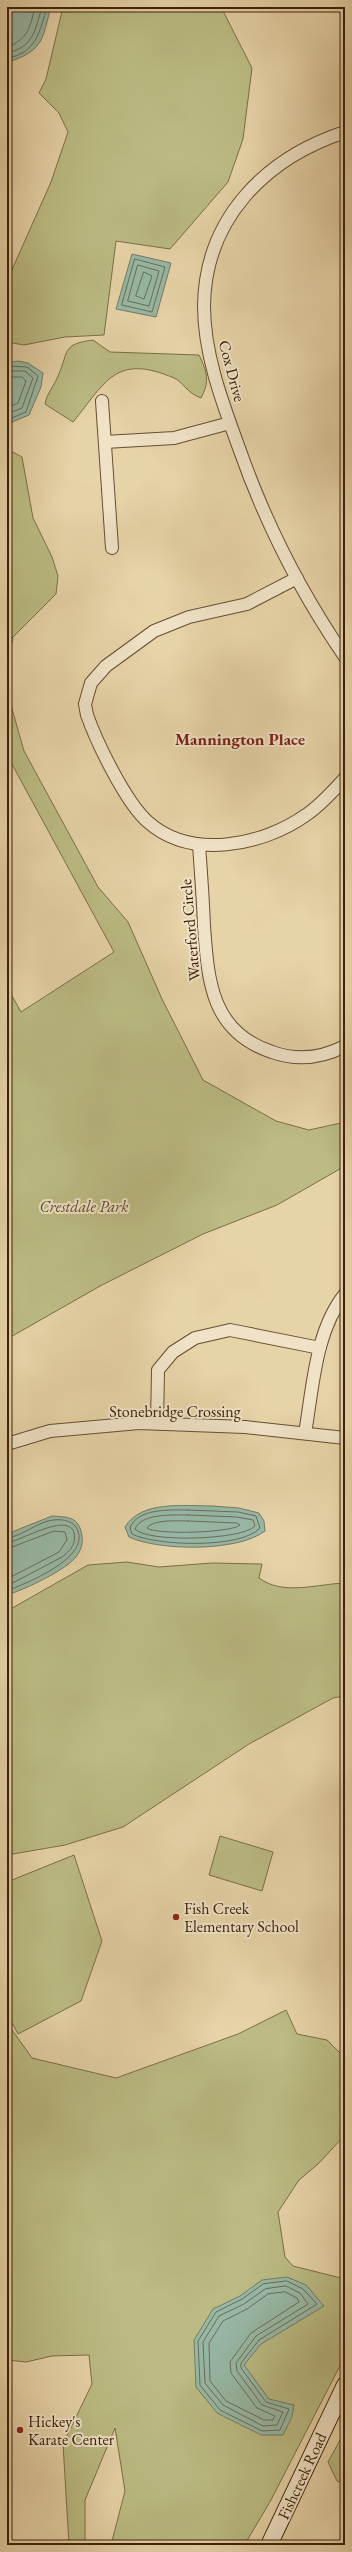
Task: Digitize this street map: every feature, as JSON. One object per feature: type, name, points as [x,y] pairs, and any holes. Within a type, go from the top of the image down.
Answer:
[{"type":"main road","name":"Fishcreek Road","points":[[269,2545],[345,2385]]},
{"type":"street","name":"Cox Drive","points":[[345,132],[308,145],[263,176],[245,195],[230,215],[218,240],[209,268],[204,307],[211,362],[230,423],[259,501],[297,578],[345,657]]},
{"type":"street","points":[[102,401],[112,548]]},
{"type":"street","points":[[105,442],[174,438],[230,423]]},
{"type":"street","points":[[297,578],[259,600],[236,608],[171,623],[134,645],[106,666],[91,683],[86,704],[89,719],[123,787],[138,813],[165,834],[181,841],[199,844],[242,841],[278,831],[317,807],[345,778]]},
{"type":"street","name":"Waterford Circle","points":[[199,844],[207,971],[213,998],[226,1019],[245,1039],[256,1046],[278,1054],[314,1057],[345,1046]]},
{"type":"street","points":[[305,1433],[320,1348],[337,1304],[345,1294]]},
{"type":"street","points":[[157,1424],[158,1370],[173,1352],[195,1338],[230,1330],[320,1348]]},
{"type":"street","name":"Stonebridge Crossing","points":[[7,1444],[50,1431],[157,1424],[245,1426],[345,1438]]},
{"type":"green space","points":[[63,7],[221,7],[252,68],[243,139],[228,182],[170,249],[116,241],[104,335],[65,337],[24,345],[7,342],[7,281],[51,182],[68,132],[59,113],[39,93],[46,79]]},
{"type":"green space","points":[[93,340],[110,352],[199,355],[206,371],[206,387],[201,398],[189,391],[174,378],[154,371],[138,369],[125,370],[104,384],[73,422],[45,404],[47,396],[58,376],[68,350],[76,344]]},
{"type":"green space","points":[[7,449],[22,457],[33,518],[52,557],[58,576],[56,594],[13,637],[7,667]]},
{"type":"green space","name":"Crestdale Park","points":[[7,691],[24,751],[98,887],[128,922],[162,999],[203,1080],[276,1121],[309,1130],[345,1122],[345,1166],[277,1205],[203,1234],[102,1285],[7,1339],[7,987],[21,1012],[114,952],[7,755]]},
{"type":"green space","points":[[127,1562],[159,1567],[212,1563],[262,1564],[259,1578],[279,1587],[300,1588],[345,1583],[345,1696],[333,1698],[249,1744],[123,1827],[65,1845],[7,1855],[7,1611],[88,1565]]},
{"type":"green space","points":[[220,1836],[273,1852],[262,1891],[209,1875]]},
{"type":"green space","points":[[74,1855],[102,1941],[81,2001],[18,2034],[7,2014],[7,1882]]},
{"type":"green space","points":[[286,2010],[297,2034],[327,2040],[345,2058],[345,2135],[318,2164],[299,2180],[278,2212],[285,2257],[293,2266],[345,2279],[345,2356],[271,2500],[248,2539],[238,2545],[111,2545],[125,2491],[115,2428],[85,2500],[85,2545],[69,2545],[63,2444],[92,2384],[89,2355],[52,2356],[26,2362],[7,2360],[7,2023],[32,2058],[116,2078],[238,2034]]},
{"type":"green space","points":[[345,2431],[345,2484],[337,2481],[328,2462]]},
{"type":"water","points":[[7,7],[51,7],[46,27],[40,42],[29,53],[9,62],[7,61]]},
{"type":"water","points":[[132,254],[171,263],[156,317],[116,309]]},
{"type":"water","points":[[18,361],[28,363],[43,373],[41,387],[29,415],[7,424],[7,363]]},
{"type":"water","points":[[164,1506],[213,1506],[239,1508],[259,1513],[264,1521],[265,1531],[253,1538],[237,1543],[218,1546],[178,1547],[142,1542],[129,1537],[125,1527],[132,1518],[152,1508]]},
{"type":"water","points":[[52,1516],[70,1518],[77,1522],[81,1531],[82,1540],[82,1546],[78,1554],[66,1566],[56,1572],[24,1589],[7,1595],[7,1534]]},
{"type":"water","points":[[287,2277],[306,2285],[324,2306],[261,2344],[244,2365],[269,2399],[294,2405],[292,2417],[283,2435],[261,2435],[217,2413],[196,2387],[194,2340],[213,2309],[240,2296],[262,2280]]},
{"type":"place","name":"Fish Creek Elementary School","points":[[176,1917]]},
{"type":"place","name":"Hickey's Karate Center","points":[[20,2430]]},
{"type":"district","name":"Mannington Place","points":[[240,739]]}]
